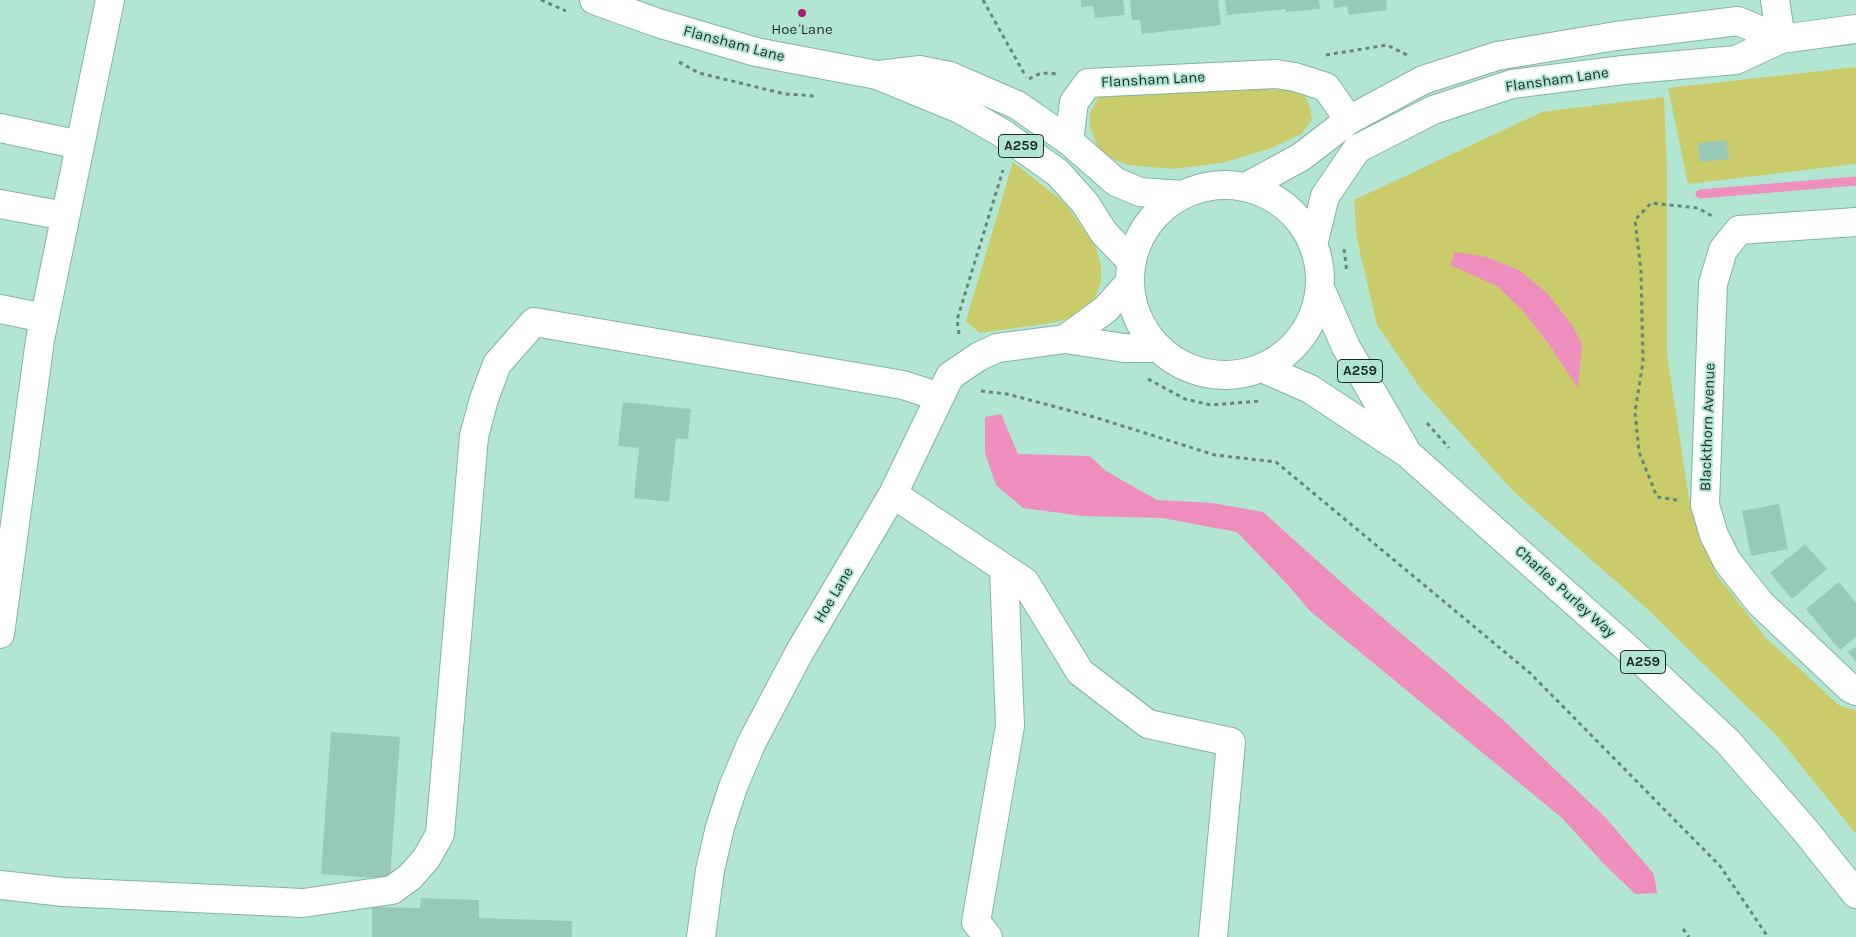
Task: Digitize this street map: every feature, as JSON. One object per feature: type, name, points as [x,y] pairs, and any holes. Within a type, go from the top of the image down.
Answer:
[{"type":"main road","points":[[0,634],[11,478],[110,0]]},
{"type":"main road","name":"Flansham Lane","points":[[594,0],[658,23],[756,52],[877,75],[960,109],[1002,132],[1058,173],[1085,203],[1131,272]]},
{"type":"main road","points":[[1775,0],[1781,38]]},
{"type":"main road","name":"Flansham Lane","points":[[1246,188],[1302,158],[1349,120],[1423,80],[1497,56],[1616,36],[1738,21],[1781,38]]},
{"type":"main road","name":"Flansham Lane","points":[[1313,245],[1325,196],[1357,150],[1433,110],[1512,84],[1622,70],[1736,60],[1781,38],[1856,29]]},
{"type":"main road","name":"Flansham Lane","points":[[877,75],[920,70],[950,76],[1017,105],[1069,141],[1116,182],[1140,192],[1183,195]]},
{"type":"main road","name":"Flansham Lane","points":[[1069,141],[1074,102],[1088,83],[1276,74],[1295,77],[1326,87],[1349,120]]},
{"type":"main road","points":[[0,128],[80,145]]},
{"type":"main road","points":[[1225,185],[1246,188],[1267,195],[1287,208],[1302,225],[1313,245],[1318,266],[1320,288],[1314,313],[1302,336],[1284,355],[1262,368],[1235,375],[1207,374],[1181,365],[1158,348],[1143,329],[1134,306],[1131,272],[1142,234],[1160,212],[1183,195],[1210,187],[1225,185]]},
{"type":"main road","points":[[0,204],[65,216]]},
{"type":"main road","points":[[1739,230],[1856,222]]},
{"type":"main road","name":"Blackthorn Avenue","points":[[1739,230],[1723,250],[1713,284],[1705,505],[1714,534],[1727,561],[1760,603],[1850,688],[1856,691]]},
{"type":"main road","name":"Hoe Lane","points":[[1065,339],[1106,309],[1131,272]]},
{"type":"main road","name":"Charles Purley Way","points":[[1320,288],[1346,347],[1407,453]]},
{"type":"main road","points":[[0,309],[44,318]]},
{"type":"main road","points":[[0,886],[63,892],[304,903],[392,890],[410,877],[426,859],[440,834],[474,436],[484,399],[497,364],[511,345],[534,322],[902,385],[940,397]]},
{"type":"main road","name":"Hoe Lane","points":[[701,937],[710,870],[720,828],[733,787],[748,751],[800,653],[893,494],[950,376],[978,357],[997,348],[1065,339],[1124,348],[1158,348]]},
{"type":"main road","name":"Charles Purley Way","points":[[1262,368],[1310,389],[1407,453],[1646,665],[1728,742],[1804,829],[1856,894]]},
{"type":"main road","points":[[893,494],[1025,582],[1080,672],[1148,724],[1230,742],[1213,937]]},
{"type":"main road","points":[[988,937],[976,922],[1010,726],[1004,569]]},
{"type":"path","points":[[983,0],[1028,80]]},
{"type":"path","points":[[1295,77],[1328,54],[1387,45],[1412,57]]},
{"type":"path","points":[[960,340],[957,320],[1004,166]]},
{"type":"path","points":[[1705,505],[1657,497],[1639,452],[1635,412],[1643,362],[1641,271],[1636,220],[1651,203],[1698,208],[1739,230]]},
{"type":"path","points":[[1344,248],[1347,276]]},
{"type":"path","points":[[1142,376],[1184,399],[1211,404],[1247,403],[1267,400]]},
{"type":"path","points":[[974,390],[1007,394],[1215,455],[1276,462],[1530,673],[1720,866],[1768,937]]},
{"type":"path","points":[[1683,929],[1689,937]]},
{"type":"shaded area","points":[[1856,67],[1856,164],[1688,184],[1668,88]]},
{"type":"shaded area","points":[[1264,89],[1294,91],[1305,95],[1312,120],[1301,134],[1272,148],[1222,163],[1172,169],[1129,165],[1112,159],[1098,147],[1090,128],[1090,113],[1099,96]]},
{"type":"shaded area","points":[[1664,97],[1667,172],[1667,354],[1689,499],[1716,574],[1766,638],[1840,706],[1856,710],[1856,834],[1778,737],[1643,605],[1513,491],[1421,389],[1377,325],[1357,239],[1354,200],[1542,112]],"holes":[[[1487,257],[1519,270],[1547,293],[1578,387],[1523,311],[1497,286]]]},
{"type":"shaded area","points":[[1013,162],[1065,203],[1096,247],[1101,266],[1101,282],[1094,301],[1076,317],[1051,323],[980,333],[966,321]]},
{"type":"shaded area","points":[[1455,252],[1487,257],[1519,270],[1547,293],[1572,325],[1582,344],[1578,388],[1550,346],[1523,311],[1497,286],[1450,265]]},
{"type":"shaded area","points":[[1001,414],[1018,454],[1090,456],[1106,471],[1157,500],[1213,503],[1263,512],[1350,590],[1502,719],[1605,817],[1654,874],[1657,893],[1635,894],[1604,864],[1562,818],[1310,611],[1237,532],[1162,518],[1082,516],[1023,508],[996,485],[985,453],[985,417]]},
{"type":"building","points":[[1081,0],[1123,0],[1125,15],[1095,18],[1093,6],[1081,7]]},
{"type":"building","points":[[1130,0],[1218,0],[1221,25],[1142,34],[1140,20],[1132,20]]},
{"type":"building","points":[[1225,0],[1319,0],[1320,9],[1286,12],[1286,9],[1227,15]]},
{"type":"building","points":[[1333,0],[1386,0],[1387,10],[1349,15],[1347,6],[1334,8]]},
{"type":"building","points":[[1726,140],[1729,159],[1700,162],[1698,143]]},
{"type":"building","points":[[623,402],[691,409],[688,439],[676,438],[669,502],[634,498],[639,448],[618,446]]},
{"type":"building","points":[[1779,504],[1788,549],[1751,556],[1742,511]]},
{"type":"building","points":[[1805,544],[1827,569],[1792,599],[1770,573]]},
{"type":"building","points":[[1839,582],[1856,603],[1856,637],[1840,650],[1806,609]]},
{"type":"building","points":[[1856,647],[1856,662],[1848,652]]},
{"type":"building","points":[[331,732],[400,737],[390,879],[321,874]]},
{"type":"building","points":[[421,898],[479,900],[479,918],[572,921],[572,937],[372,937],[372,907],[420,908]]},
{"type":"waterway","points":[[1700,194],[1856,181]]},
{"type":"place","name":"Hoe Lane","points":[[802,13]]}]
